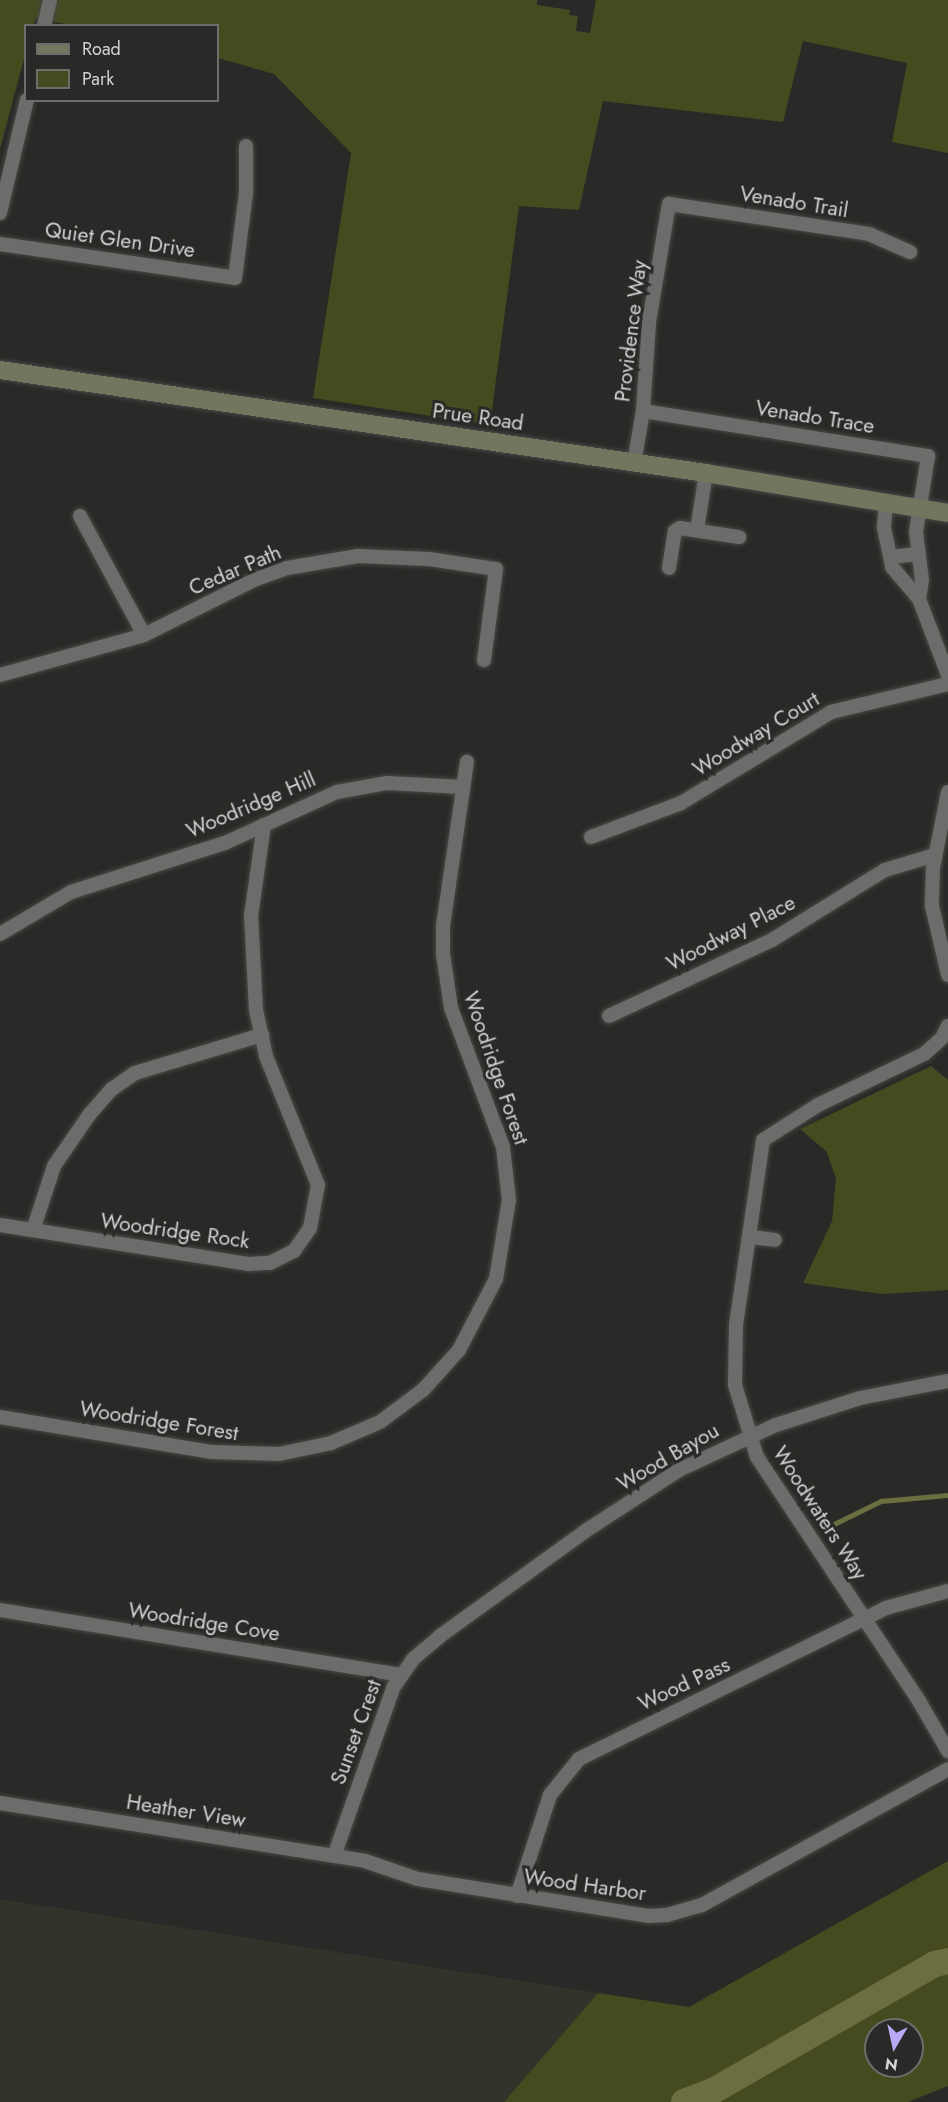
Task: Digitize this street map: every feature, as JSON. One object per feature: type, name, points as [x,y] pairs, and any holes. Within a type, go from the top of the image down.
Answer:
[{"type":"main road","name":"Prue Road","points":[[0,370],[706,473],[948,513]]},
{"type":"street","points":[[44,24],[50,0]]},
{"type":"street","points":[[0,213],[27,102]]},
{"type":"street","name":"Quiet Glen Drive","points":[[0,244],[235,278],[246,193],[246,146]]},
{"type":"street","name":"Venado Trail","points":[[669,204],[868,234],[910,252]]},
{"type":"street","name":"Providence Way","points":[[634,463],[643,411],[649,322],[669,204]]},
{"type":"street","name":"Venado Trace","points":[[643,411],[928,456],[919,509]]},
{"type":"street","points":[[697,530],[706,473]]},
{"type":"street","points":[[886,503],[884,528],[890,557],[897,573],[919,599],[948,675]]},
{"type":"street","points":[[919,509],[918,554],[922,580],[919,599]]},
{"type":"street","points":[[81,516],[144,635]]},
{"type":"street","points":[[669,568],[675,531],[680,528],[739,537]]},
{"type":"street","points":[[890,557],[918,554]]},
{"type":"street","name":"Cedar Path","points":[[0,675],[144,635],[254,580],[322,560],[394,555],[496,569],[483,660]]},
{"type":"street","name":"Woodway Court","points":[[591,837],[681,803],[831,712],[948,684]]},
{"type":"street","name":"Woodridge Forest","points":[[0,1417],[212,1452],[279,1454],[331,1443],[380,1422],[423,1390],[459,1350],[496,1279],[509,1200],[496,1121],[465,1046],[445,981],[443,926],[467,762]]},
{"type":"street","name":"Woodridge Hill","points":[[0,934],[71,892],[192,855],[264,825],[313,800],[362,786],[413,782],[463,787]]},
{"type":"street","points":[[948,792],[935,855],[932,906],[948,975]]},
{"type":"street","name":"Woodridge Rock","points":[[0,1225],[248,1264],[270,1263],[294,1251],[310,1228],[318,1185],[266,1056],[251,963],[251,928],[264,825]]},
{"type":"street","name":"Woodway Place","points":[[609,1016],[772,940],[885,870],[935,855]]},
{"type":"street","name":"Woodwaters Way","points":[[948,1026],[942,1038],[924,1054],[818,1105],[763,1140],[751,1237],[736,1324],[735,1385],[748,1437],[785,1506],[865,1619],[948,1751]]},
{"type":"street","points":[[33,1230],[54,1166],[88,1115],[112,1089],[153,1067],[262,1035]]},
{"type":"street","points":[[751,1237],[775,1240]]},
{"type":"street","name":"Wood Bayou","points":[[440,1636],[590,1528],[679,1470],[748,1437],[860,1398],[948,1381]]},
{"type":"street","name":"Wood Pass","points":[[517,1896],[550,1795],[579,1759],[903,1600],[948,1591]]},
{"type":"street","name":"Woodridge Cove","points":[[0,1610],[400,1675]]},
{"type":"street","name":"Sunset Crest","points":[[334,1856],[400,1675],[440,1636]]},
{"type":"street","name":"Wood Harbor","points":[[365,1861],[418,1879],[648,1916],[690,1910],[948,1769]]},
{"type":"street","name":"Heather View","points":[[0,1803],[365,1861]]},
{"type":"shaded area","points":[[0,1899],[598,1993],[504,2102],[0,2102]]},
{"type":"green space","points":[[0,0],[537,0],[537,5],[570,10],[569,15],[578,16],[576,31],[590,33],[596,0],[948,0],[948,153],[892,142],[907,63],[803,41],[783,122],[603,101],[579,210],[519,206],[490,425],[313,398],[351,153],[274,74],[219,58],[219,24],[64,24],[36,18],[33,24],[24,24],[24,59],[0,149]]},
{"type":"green space","points":[[931,1066],[948,1080],[948,1290],[882,1294],[803,1283],[832,1221],[836,1179],[827,1152],[800,1129]]},
{"type":"green space","points":[[948,1861],[948,2086],[908,2102],[504,2102],[598,1993],[689,2007]]},
{"type":"waterway","points":[[824,1529],[881,1501],[948,1495]]},
{"type":"waterway","points":[[684,2102],[713,2091],[935,1964],[948,1961]]}]
